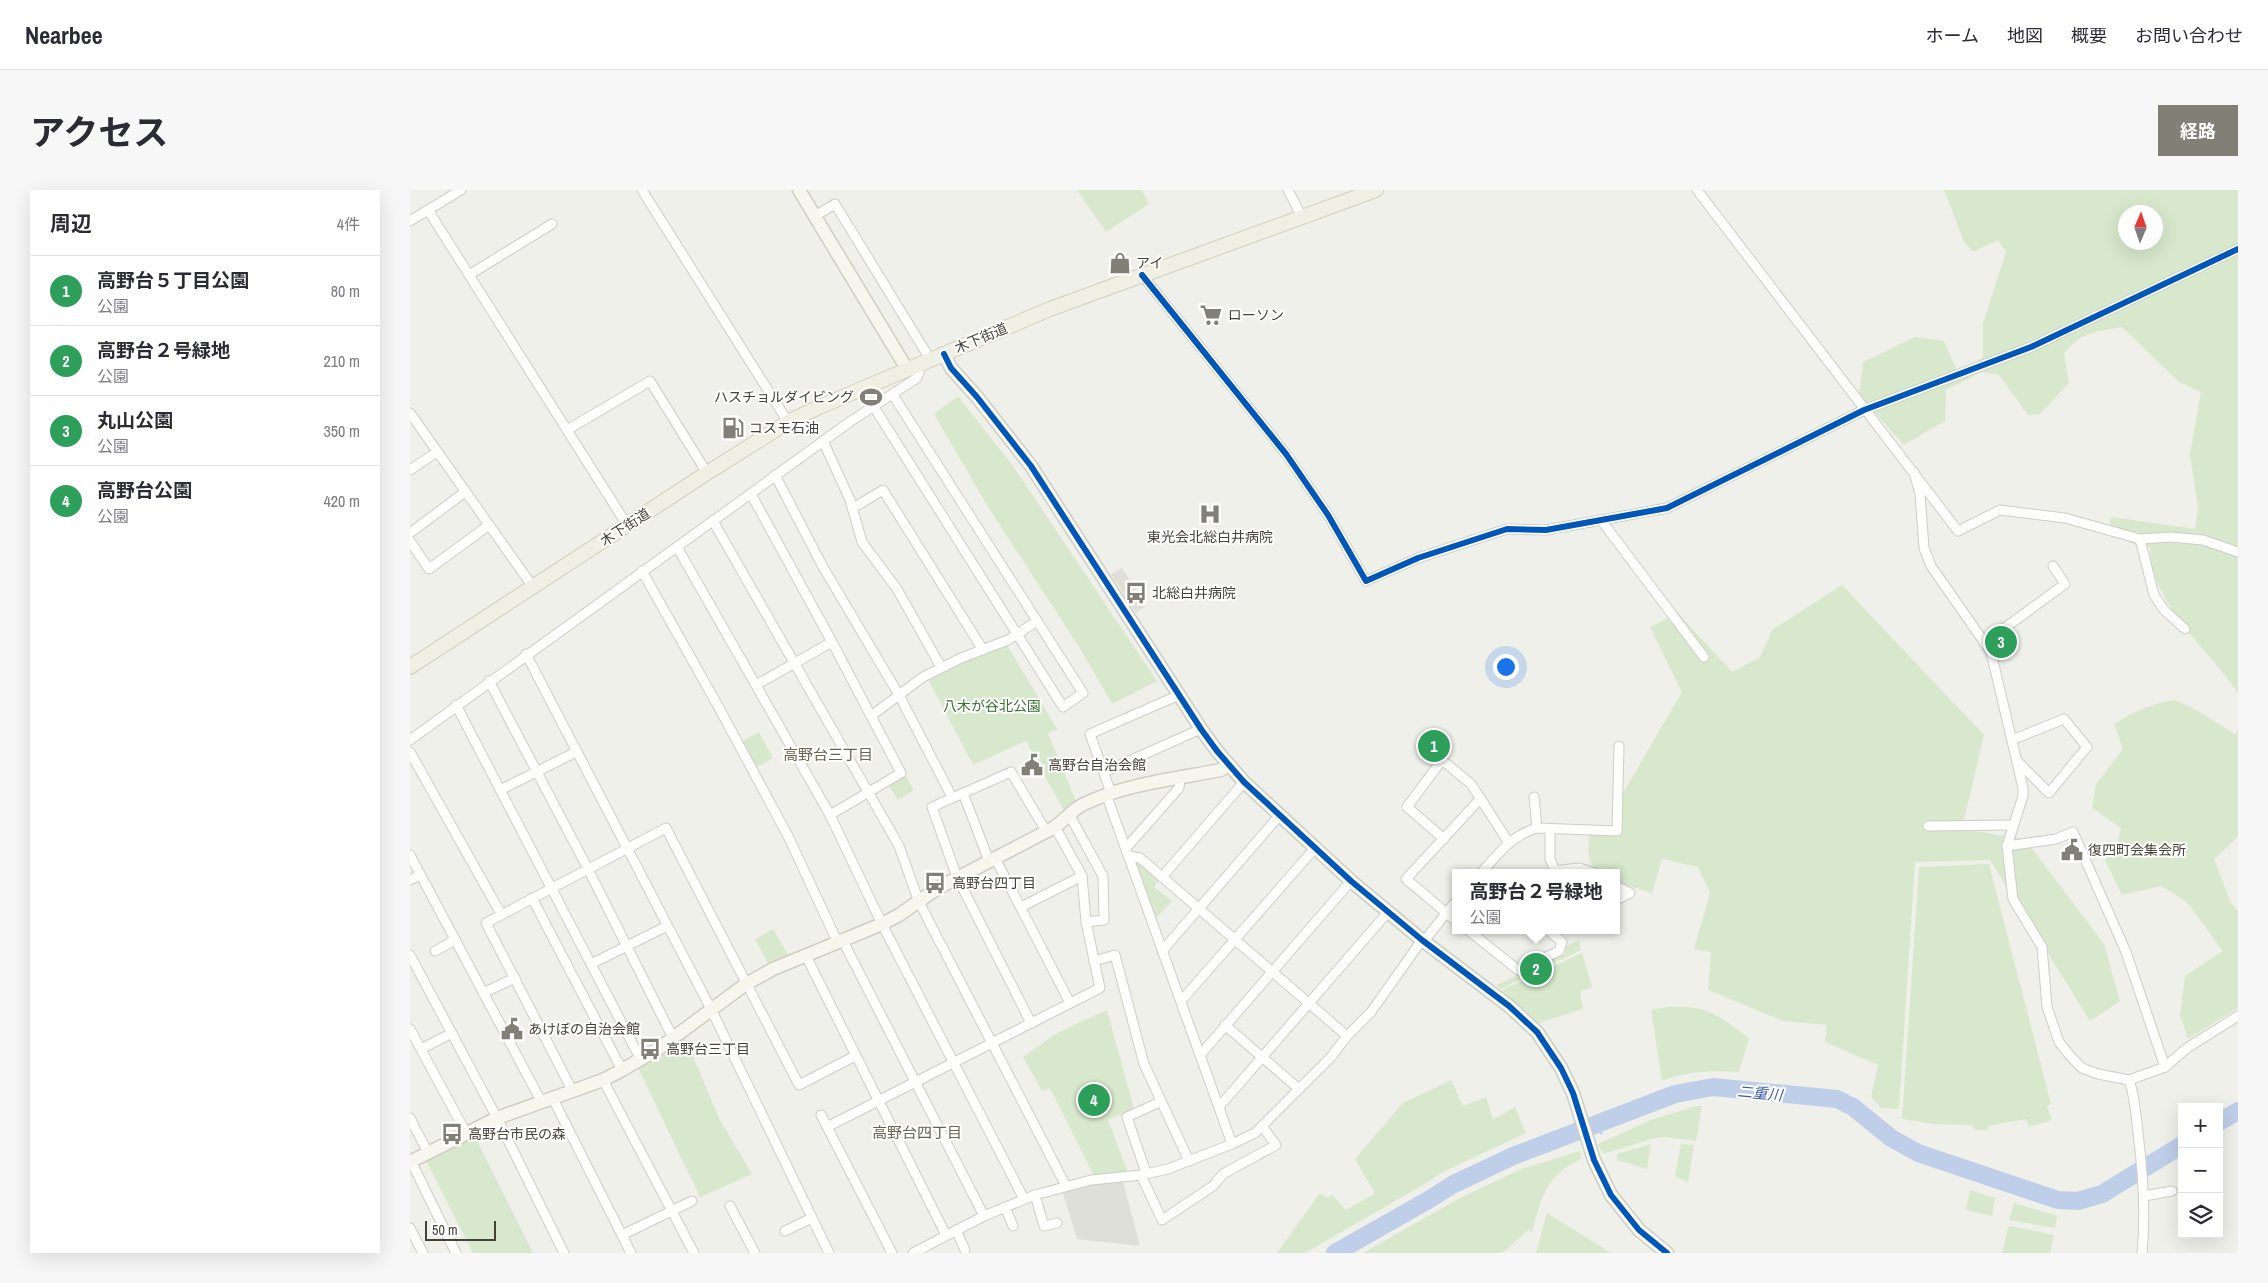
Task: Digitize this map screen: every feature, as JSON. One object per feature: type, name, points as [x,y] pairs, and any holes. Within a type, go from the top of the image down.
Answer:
[{"type":"main road","name":"木下街道","points":[[410,667],[788,422],[911,367],[1050,309],[1376,190]]},
{"type":"street","points":[[410,222],[460,190]]},
{"type":"street","points":[[642,190],[788,422]]},
{"type":"street","points":[[410,740],[775,475],[918,378],[919,372],[911,367],[799,190]]},
{"type":"street","points":[[1288,190],[1302,217]]},
{"type":"street","points":[[1697,190],[1958,531],[2000,510],[2065,518],[2140,538],[2171,537],[2203,540],[2238,552]]},
{"type":"street","points":[[815,216],[835,204],[930,359]]},
{"type":"street","points":[[428,210],[627,525]]},
{"type":"street","points":[[469,275],[552,224]]},
{"type":"street","points":[[1142,275],[1286,454],[1328,515],[1366,581],[1418,558],[1507,529],[1546,530],[1667,508],[1864,410],[2031,347],[2238,249]]},
{"type":"street","points":[[944,354],[951,368],[977,396],[1031,466],[1201,729],[1228,765],[1279,816],[1351,882],[1423,941],[1509,1006],[1537,1032],[1561,1068],[1573,1092],[1582,1117],[1588,1143],[1600,1175],[1622,1210],[1639,1230],[1667,1253]]},
{"type":"street","points":[[567,430],[650,380],[707,473]]},
{"type":"street","points":[[874,407],[1063,706],[1083,693],[893,394]]},
{"type":"street","points":[[410,413],[413,426],[437,452],[533,587]]},
{"type":"street","points":[[823,442],[853,508],[862,542],[897,590],[941,667]]},
{"type":"street","points":[[410,470],[437,452]]},
{"type":"street","points":[[1914,472],[1920,494],[1924,548],[1931,566],[1991,652],[2018,762],[2023,796],[2007,846],[2013,899],[2042,947],[2047,1007],[2059,1042],[2082,1068],[2098,1074],[2129,1080],[2165,1067],[2187,1048],[2238,1016]]},
{"type":"street","points":[[775,475],[823,567],[899,695],[952,797]]},
{"type":"street","points":[[853,508],[883,490],[983,650]]},
{"type":"street","points":[[410,533],[466,492]]},
{"type":"street","points":[[750,494],[901,772],[830,815]]},
{"type":"street","points":[[1601,520],[1704,657]]},
{"type":"street","points":[[713,521],[900,846],[919,902],[1066,1186]]},
{"type":"street","points":[[410,541],[429,569],[489,525]]},
{"type":"street","points":[[2140,538],[2154,595],[2164,610],[2185,629]]},
{"type":"street","points":[[676,546],[830,815],[882,924],[1024,1199]]},
{"type":"street","points":[[1984,643],[2065,584],[2053,566]]},
{"type":"street","points":[[642,571],[788,836],[984,1216]]},
{"type":"street","points":[[872,716],[923,677],[941,667],[1017,634],[1037,621]]},
{"type":"street","points":[[756,685],[832,642]]},
{"type":"street","points":[[526,654],[711,1009],[829,1253]]},
{"type":"street","points":[[489,681],[588,868],[674,1038]]},
{"type":"street","points":[[1179,695],[1090,734],[1104,772],[1109,794],[1128,852],[1232,1144]]},
{"type":"street","points":[[456,706],[641,1060]]},
{"type":"street","points":[[2012,740],[2064,719],[2087,747],[2049,793],[2018,762]]},
{"type":"street","points":[[1104,772],[1201,729]]},
{"type":"street","points":[[1485,869],[1519,834],[1537,828],[1617,831],[1619,746]]},
{"type":"street","points":[[410,752],[501,914]]},
{"type":"street","points":[[500,790],[576,752]]},
{"type":"street","points":[[1444,839],[1406,807],[1442,760],[1471,784],[1509,843]]},
{"type":"street","points":[[456,1253],[410,1162],[497,1118],[603,1080],[641,1060],[674,1038],[746,984],[773,970],[882,924],[957,878],[1050,829],[1070,816],[1079,806],[1109,794],[1220,770],[1228,765]]},
{"type":"street","points":[[827,1127],[1100,988],[1086,922],[1082,876],[1011,772],[932,807],[957,878],[1031,1023]]},
{"type":"street","points":[[1128,852],[1179,788],[1180,778]]},
{"type":"street","points":[[1162,877],[1244,782]]},
{"type":"street","points":[[964,793],[992,859],[1021,907],[1070,1003]]},
{"type":"street","points":[[1534,797],[1537,828]]},
{"type":"street","points":[[1452,918],[1406,879],[1481,798]]},
{"type":"street","points":[[1070,816],[1102,876],[1104,920],[1086,922]]},
{"type":"street","points":[[1162,950],[1279,816]]},
{"type":"street","points":[[1928,826],[2013,825]]},
{"type":"street","points":[[572,1090],[486,923],[666,828],[799,1084],[855,1056]]},
{"type":"street","points":[[1550,829],[1550,859],[1554,869]]},
{"type":"street","points":[[2007,846],[2056,839],[2073,832],[2126,952],[2165,1067]]},
{"type":"street","points":[[1182,1001],[1315,848]]},
{"type":"street","points":[[1128,852],[1140,858],[1347,1036]]},
{"type":"street","points":[[410,855],[483,993],[546,1099],[622,1235],[630,1253]]},
{"type":"street","points":[[410,880],[420,875]]},
{"type":"street","points":[[1021,907],[1082,876]]},
{"type":"street","points":[[1201,1054],[1351,882]]},
{"type":"street","points":[[1620,888],[1630,894],[1620,898]]},
{"type":"street","points":[[532,898],[622,1070]]},
{"type":"street","points":[[913,1253],[984,1216],[1035,1195],[1091,1180],[1144,1174],[1168,1169],[1245,1139],[1262,1126],[1331,1057],[1347,1036],[1372,1012],[1423,941],[1452,906]]},
{"type":"street","points":[[1219,1107],[1388,912]]},
{"type":"street","points":[[591,964],[667,926]]},
{"type":"street","points":[[1473,934],[1518,970],[1559,952],[1562,942],[1553,934]]},
{"type":"street","points":[[435,951],[455,940]]},
{"type":"street","points":[[410,954],[413,966],[452,1033],[497,1118],[564,1253]]},
{"type":"street","points":[[806,956],[946,1235]]},
{"type":"street","points":[[1094,961],[1115,956],[1144,1064],[1189,1161]]},
{"type":"street","points":[[483,993],[514,978]]},
{"type":"street","points":[[1225,1025],[1299,1089]]},
{"type":"street","points":[[410,1029],[466,1133]]},
{"type":"street","points":[[421,1049],[452,1033]]},
{"type":"street","points":[[603,1080],[694,1253]]},
{"type":"street","points":[[2129,1080],[2136,1110],[2143,1180],[2142,1253]]},
{"type":"street","points":[[1160,1102],[1127,1117],[1144,1174],[1162,1220],[1213,1186],[1223,1174],[1276,1145],[1262,1126]]},
{"type":"street","points":[[821,1115],[892,1253]]},
{"type":"street","points":[[410,1118],[428,1153]]},
{"type":"street","points":[[2144,1196],[2172,1191]]},
{"type":"street","points":[[1035,1195],[1044,1226],[1057,1223]]},
{"type":"street","points":[[622,1235],[692,1201]]},
{"type":"street","points":[[730,1206],[755,1253]]},
{"type":"street","points":[[1005,1207],[1013,1226]]},
{"type":"street","points":[[785,1231],[812,1218]]},
{"type":"street","points":[[410,1228],[423,1253]]},
{"type":"street","points":[[956,1230],[965,1250]]},
{"type":"shaded area","points":[[1122,568],[1146,606],[1136,613],[1111,574]]},
{"type":"shaded area","points":[[1123,1182],[1140,1246],[1077,1239],[1063,1193],[1088,1185]]},
{"type":"green space","points":[[1077,190],[1142,190],[1149,204],[1106,232]]},
{"type":"green space","points":[[1944,190],[2238,190],[2238,693],[2171,608],[2154,574],[2150,547],[2130,543],[2110,524],[2111,517],[2195,529],[2198,508],[2190,454],[2201,392],[2179,382],[2122,327],[2089,334],[2076,341],[2070,347],[2064,354],[2069,383],[2040,414],[2028,415],[1999,375],[1982,372],[1946,390],[1945,421],[1904,445],[1859,395],[1863,362],[1915,337],[1944,341],[1957,371],[1983,358],[1983,323],[2006,252],[1998,240],[1973,252],[1964,242]]},
{"type":"green space","points":[[958,396],[1013,466],[1157,681],[1112,704],[1081,650],[988,507],[934,414]]},
{"type":"green space","points":[[1842,585],[1984,735],[1962,829],[2025,839],[2104,944],[2120,1001],[2090,1021],[1990,860],[1915,862],[1899,1109],[1881,1108],[1871,1097],[1878,1065],[1825,1042],[1827,1025],[1783,1021],[1708,990],[1711,952],[1694,949],[1710,893],[1698,867],[1662,859],[1652,893],[1620,883],[1620,869],[1598,869],[1594,867],[1588,850],[1590,834],[1622,835],[1623,793],[1682,692],[1650,627],[1678,613],[1732,672],[1760,657],[1772,630]]},
{"type":"green space","name":"八木が谷北公園","points":[[1007,645],[1057,729],[1048,733],[1076,801],[1065,813],[1026,741],[973,765],[928,679],[964,660]]},
{"type":"green space","points":[[2174,700],[2195,709],[2236,735],[2238,729],[2238,837],[2214,859],[2231,903],[2238,911],[2238,1008],[2188,1039],[2180,1015],[2185,976],[2223,951],[2187,902],[2161,886],[2122,895],[2105,860],[2118,841],[2121,828],[2092,808],[2096,784],[2123,749],[2114,724],[2142,709]]},
{"type":"green space","points":[[759,732],[773,758],[757,767],[743,741]]},
{"type":"green space","points":[[905,774],[914,790],[898,800],[888,784]]},
{"type":"green space","points":[[1138,862],[1159,880],[1154,887],[1172,901],[1155,919],[1136,865]]},
{"type":"green space","points":[[1989,864],[2051,1104],[2047,1106],[2052,1120],[2029,1127],[2026,1119],[1988,1126],[1988,1130],[1974,1130],[1973,1125],[1934,1124],[1902,1119],[1919,867]]},
{"type":"green space","points":[[773,929],[790,958],[769,966],[755,939]]},
{"type":"green space","points":[[1579,940],[1581,950],[1501,989],[1496,985],[1565,954],[1566,946]]},
{"type":"green space","points":[[1582,953],[1592,988],[1580,991],[1583,1009],[1539,1023],[1502,990]]},
{"type":"green space","points":[[1667,1007],[1693,1008],[1712,1013],[1749,1038],[1739,1072],[1700,1072],[1662,1081],[1651,1010]]},
{"type":"green space","points":[[1107,1010],[1134,1109],[1108,1120],[1128,1173],[1097,1177],[1093,1174],[1050,1088],[1042,1091],[1023,1057],[1057,1033]]},
{"type":"green space","points":[[685,1038],[720,1120],[752,1174],[700,1197],[638,1068]]},
{"type":"green space","points":[[1451,1080],[1463,1106],[1486,1097],[1493,1119],[1515,1107],[1526,1133],[1443,1172],[1305,1253],[1277,1253],[1320,1193],[1328,1198],[1332,1195],[1346,1210],[1375,1193],[1355,1159],[1403,1103]]},
{"type":"green space","points":[[1696,1106],[1702,1106],[1696,1141],[1666,1137],[1655,1138],[1603,1154],[1598,1144],[1651,1120]]},
{"type":"green space","points":[[474,1135],[533,1253],[473,1253],[425,1159]]},
{"type":"green space","points":[[1651,1144],[1647,1169],[1617,1160],[1617,1154]]},
{"type":"green space","points":[[1681,1144],[1694,1145],[1688,1183],[1675,1176]]},
{"type":"green space","points":[[1579,1151],[1582,1158],[1560,1172],[1547,1188],[1542,1198],[1532,1233],[1529,1229],[1506,1250],[1500,1253],[1363,1253],[1460,1198],[1519,1170]]},
{"type":"green space","points":[[1970,1190],[1995,1198],[1992,1216],[1966,1210]]},
{"type":"green space","points":[[2014,1203],[2057,1216],[2055,1228],[2009,1220]]},
{"type":"green space","points":[[1547,1213],[1611,1253],[1536,1253]]},
{"type":"green space","points":[[2008,1227],[2054,1235],[2050,1253],[2002,1253]]},
{"type":"waterway","name":"二重川","points":[[1335,1253],[1452,1185],[1513,1156],[1675,1094],[1713,1087],[1837,1099],[1853,1107],[1891,1138],[1918,1153],[2058,1200],[2078,1201],[2102,1194],[2178,1147]]},
{"type":"waterway","name":"二重川","points":[[2223,1120],[2238,1111]]},
{"type":"waterway","points":[[1597,1124],[1601,1133]]},
{"type":"cycle path","points":[[1142,275],[1286,454],[1328,515],[1366,581],[1418,558],[1507,529],[1546,530],[1667,508],[1864,410],[2031,347],[2238,249]]},
{"type":"cycle path","points":[[944,354],[951,368],[977,397],[1031,466],[1201,729],[1244,782],[1351,881],[1422,940],[1509,1006],[1537,1032],[1561,1068],[1573,1093],[1594,1160],[1611,1195],[1639,1230],[1667,1253]]},
{"type":"place","name":"アイ","points":[[1120,263]]},
{"type":"place","name":"ローソン","points":[[1211,315]]},
{"type":"place","name":"ハスチョルダイビング","points":[[871,397]]},
{"type":"place","name":"コスモ石油","points":[[733,428]]},
{"type":"place","name":"東光会北総白井病院","points":[[1210,514]]},
{"type":"place","name":"北総白井病院","points":[[1136,593]]},
{"type":"place","name":"丸山公園","points":[[2001,642]]},
{"type":"place","name":"高野台５丁目公園","points":[[1434,746]]},
{"type":"place","name":"高野台自治会館","points":[[1032,765]]},
{"type":"place","name":"復四町会集会所","points":[[2072,850]]},
{"type":"place","name":"高野台四丁目","points":[[935,883]]},
{"type":"place","name":"高野台２号緑地","points":[[1536,969]]},
{"type":"place","name":"あけぼの自治会館","points":[[512,1029]]},
{"type":"place","name":"高野台三丁目","points":[[650,1049]]},
{"type":"place","name":"高野台公園","points":[[1094,1100]]},
{"type":"place","name":"高野台市民の森","points":[[452,1134]]},
{"type":"district","name":"高野台三丁目","points":[[828,754]]},
{"type":"district","name":"高野台四丁目","points":[[917,1132]]}]
